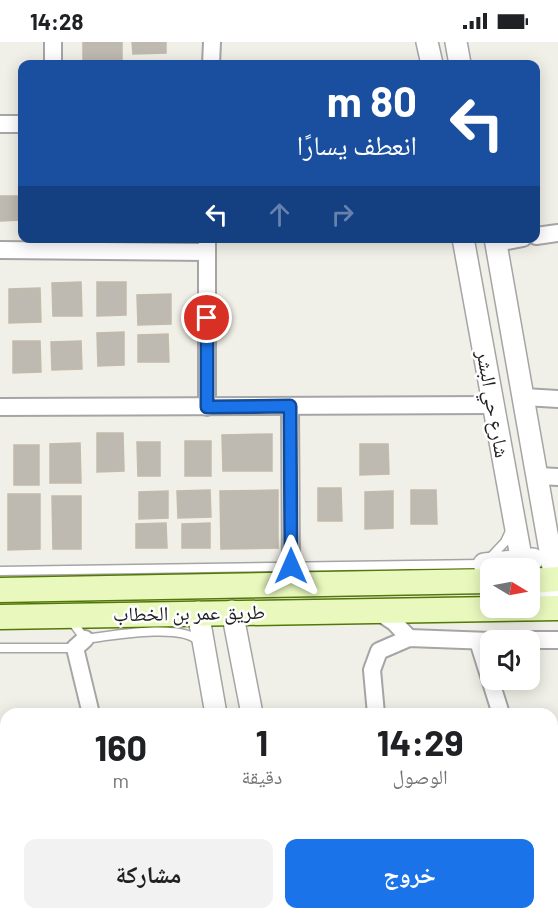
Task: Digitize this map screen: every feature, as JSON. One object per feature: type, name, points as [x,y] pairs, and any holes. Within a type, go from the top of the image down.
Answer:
[{"type":"main road","name":"طريق عمر بن الخطاب","points":[[0,590],[480,573]]},
{"type":"main road","name":"طريق عمر بن الخطاب","points":[[0,616],[68,616],[142,612],[552,608]]},
{"type":"street","points":[[52,60],[53,42]]},
{"type":"street","points":[[212,42],[212,60]]},
{"type":"street","points":[[428,42],[431,60]]},
{"type":"street","points":[[456,42],[459,60]]},
{"type":"street","points":[[0,124],[18,124]]},
{"type":"street","points":[[540,236],[558,233]]},
{"type":"street","name":"شارع حي البشر","points":[[464,243],[519,558]]},
{"type":"street","points":[[495,243],[524,397],[548,477],[555,569],[552,608]]},
{"type":"street","points":[[0,250],[51,244],[207,245],[207,407]]},
{"type":"street","points":[[524,397],[558,399]]},
{"type":"street","points":[[0,407],[493,405]]},
{"type":"street","points":[[290,406],[291,566]]},
{"type":"street","points":[[540,596],[552,608]]},
{"type":"street","points":[[426,639],[427,628],[436,609]]},
{"type":"street","points":[[376,610],[394,622],[409,638]]},
{"type":"street","points":[[232,611],[251,708]]},
{"type":"street","points":[[198,612],[215,708]]},
{"type":"street","points":[[375,708],[372,670],[379,651],[409,638],[480,641]]},
{"type":"street","points":[[540,640],[558,640]]},
{"type":"street","points":[[80,644],[90,708]]},
{"type":"street","points":[[495,690],[500,708]]},
{"type":"lane","points":[[496,558],[514,522]]},
{"type":"lane","points":[[0,571],[291,566],[480,573]]},
{"type":"lane","points":[[124,633],[142,612]]},
{"type":"lane","points":[[0,626],[68,616],[80,644]]},
{"type":"lane","points":[[0,648],[80,644],[124,633],[185,632],[196,638],[205,650]]},
{"type":"building","points":[[83,42],[122,42],[122,60],[83,60]]},
{"type":"building","points":[[132,42],[166,42],[166,53],[133,54]]},
{"type":"building","points":[[0,196],[18,196],[18,220],[0,221]]},
{"type":"building","points":[[81,282],[82,316],[53,316],[52,283]]},
{"type":"building","points":[[97,282],[126,282],[126,315],[97,316]]},
{"type":"building","points":[[40,288],[41,322],[9,323],[9,289]]},
{"type":"building","points":[[171,294],[171,324],[138,325],[137,295]]},
{"type":"building","points":[[124,332],[124,365],[98,366],[97,333]]},
{"type":"building","points":[[168,334],[169,362],[138,362],[138,335]]},
{"type":"building","points":[[13,341],[40,341],[41,372],[13,373]]},
{"type":"building","points":[[81,341],[82,369],[52,370],[51,342]]},
{"type":"building","points":[[97,433],[123,433],[124,471],[97,472]]},
{"type":"building","points":[[272,434],[272,471],[223,471],[222,435]]},
{"type":"building","points":[[185,441],[211,441],[211,476],[185,476]]},
{"type":"building","points":[[137,442],[160,442],[160,476],[138,476]]},
{"type":"building","points":[[80,443],[81,483],[50,483],[50,444]]},
{"type":"building","points":[[360,444],[388,444],[389,474],[360,475]]},
{"type":"building","points":[[14,445],[39,445],[39,485],[14,485]]},
{"type":"building","points":[[318,488],[341,488],[342,521],[318,521]]},
{"type":"building","points":[[210,490],[211,517],[178,518],[177,491]]},
{"type":"building","points":[[278,490],[278,548],[221,549],[220,491]]},
{"type":"building","points":[[411,490],[436,490],[437,524],[411,524]]},
{"type":"building","points":[[168,491],[168,518],[139,519],[139,492]]},
{"type":"building","points":[[393,491],[393,528],[365,529],[365,492]]},
{"type":"building","points":[[8,494],[40,494],[40,549],[8,550]]},
{"type":"building","points":[[52,496],[81,496],[81,549],[53,549]]},
{"type":"building","points":[[166,523],[167,548],[136,548],[136,524]]},
{"type":"building","points":[[210,523],[210,548],[182,548],[182,524]]},
{"type":"route","points":[[207,318],[207,407],[290,406],[291,566]]}]
